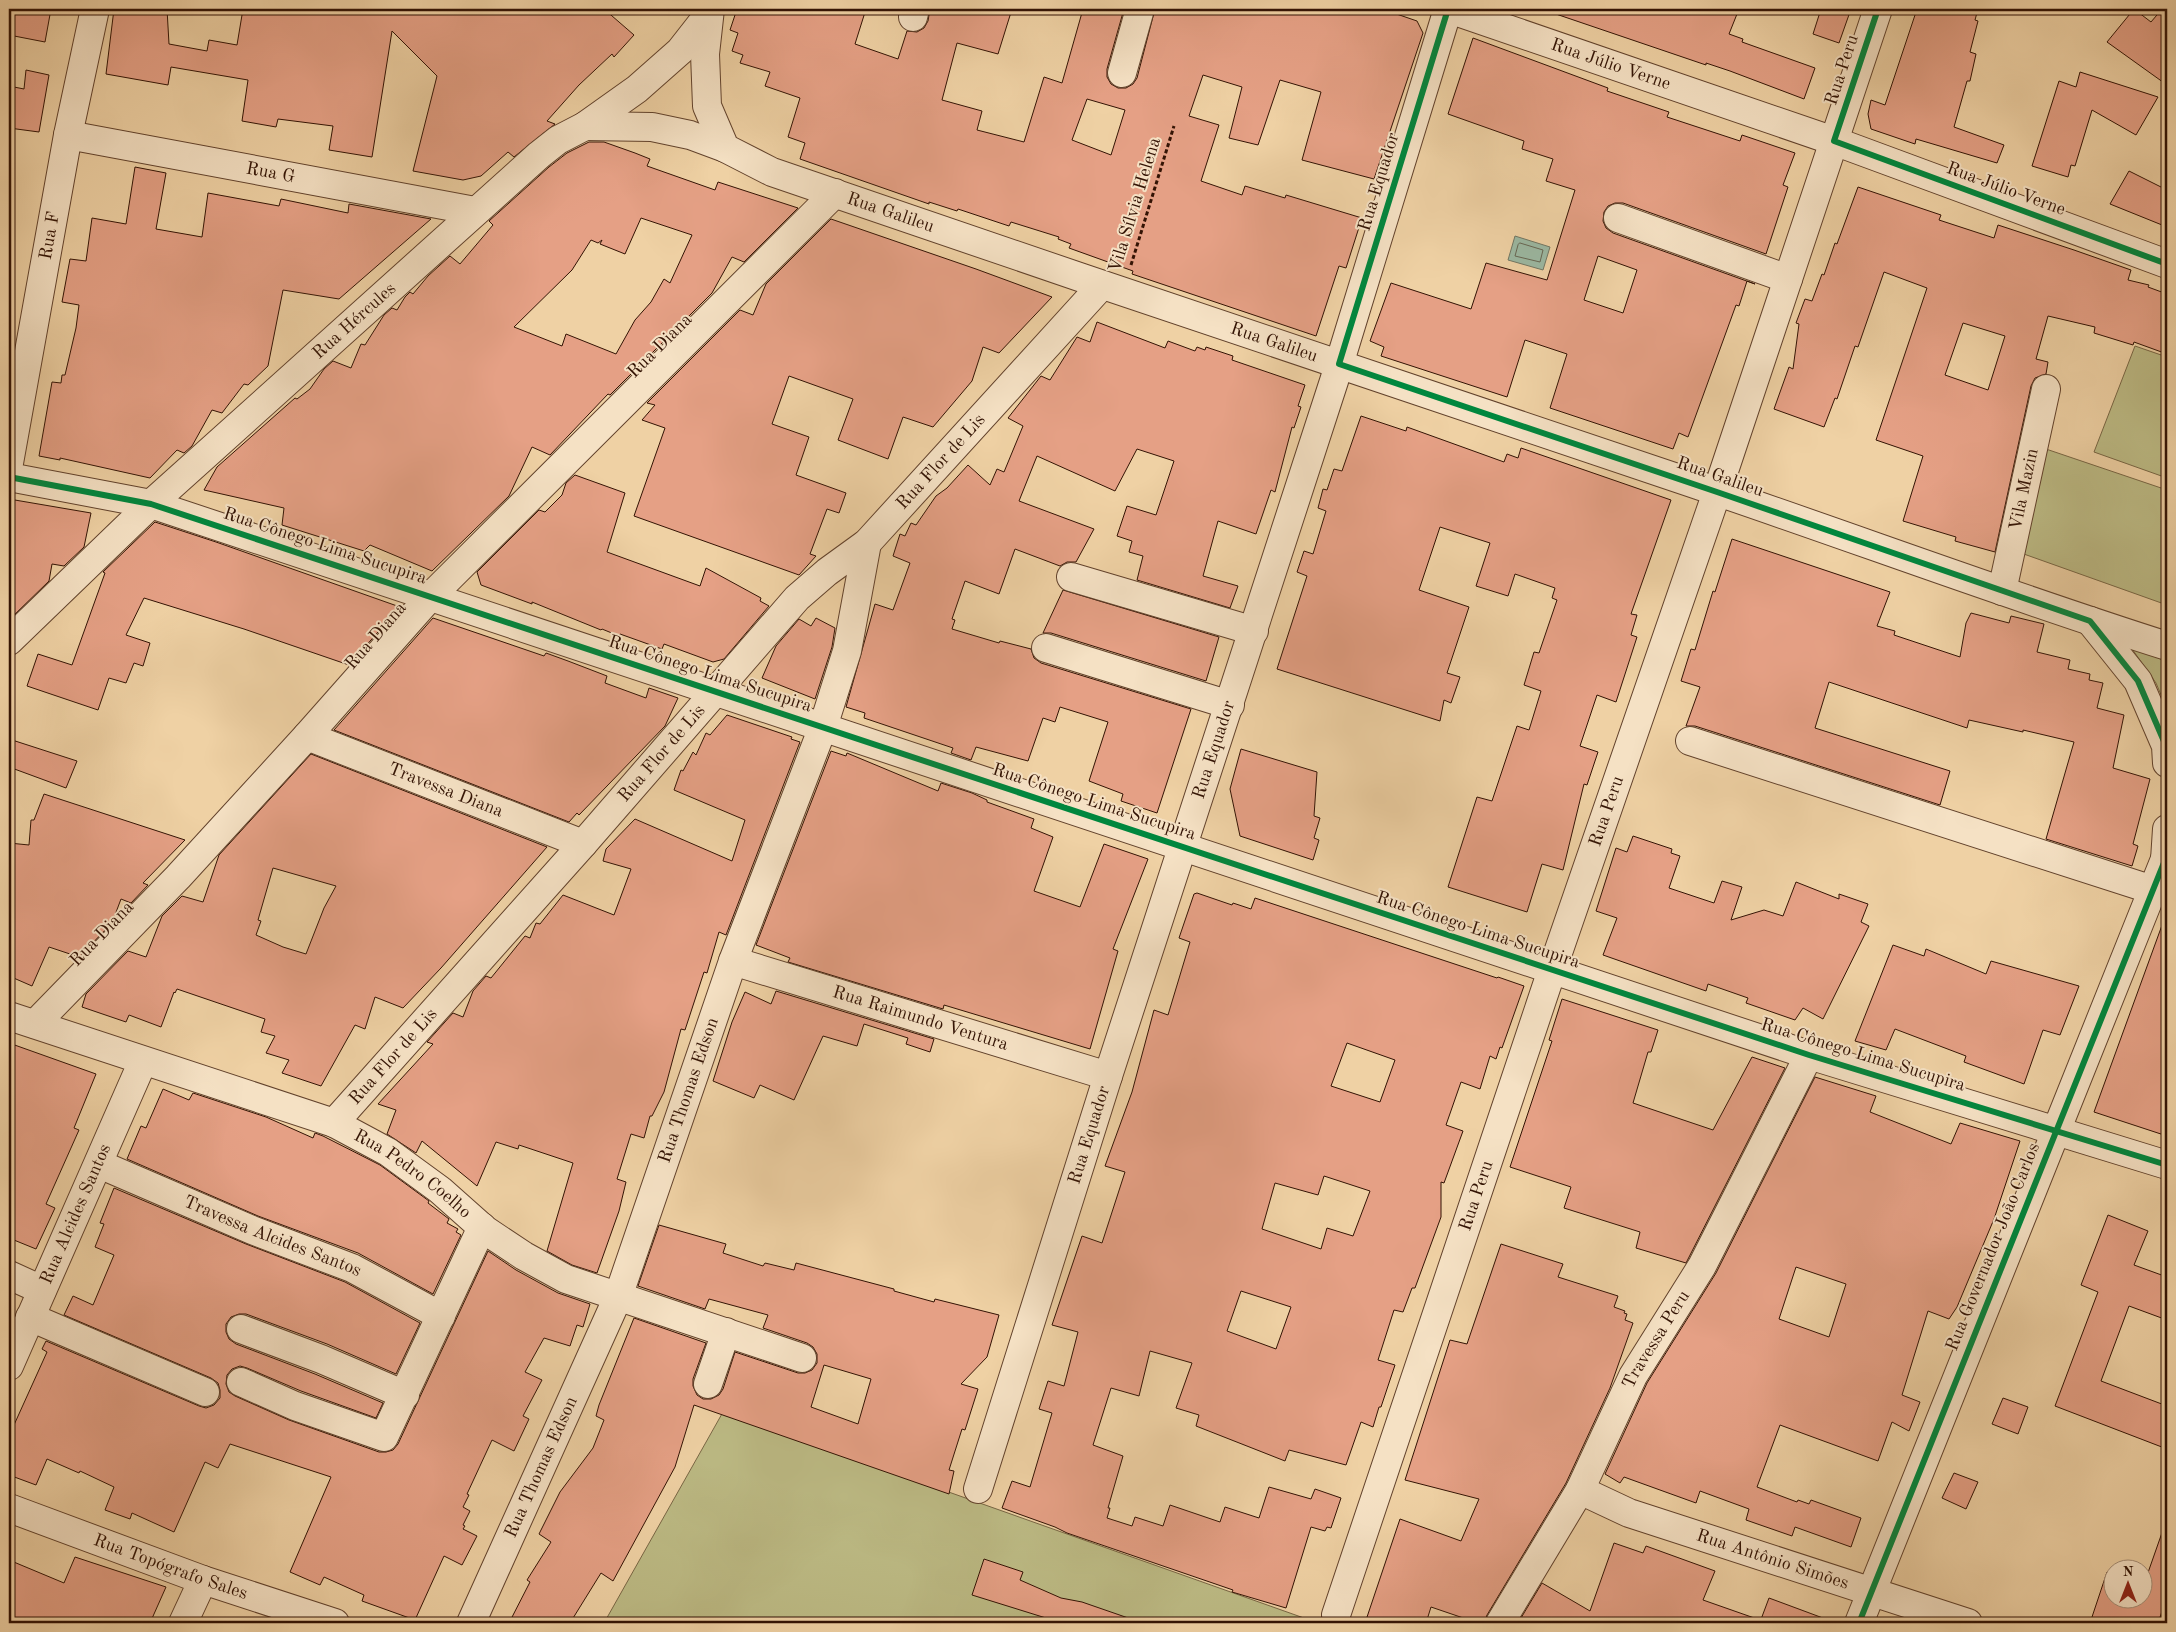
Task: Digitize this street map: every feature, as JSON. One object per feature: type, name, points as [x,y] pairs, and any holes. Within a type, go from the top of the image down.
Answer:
[{"type":"street","name":"Rua F","points":[[9,463],[68,135],[95,9]]},
{"type":"street","points":[[1122,73],[1140,9]]},
{"type":"street","name":"Rua Júlio Verne","points":[[1448,9],[1834,141],[2167,264]]},
{"type":"street","name":"Rua Equador","points":[[978,1489],[1108,1076],[1184,848],[1339,364],[1448,9]]},
{"type":"street","name":"Rua Peru","points":[[1336,1615],[1552,970],[1717,492],[1878,9]]},
{"type":"street","points":[[709,11],[705,54],[707,106],[725,148]]},
{"type":"street","name":"Rua Hércules","points":[[9,641],[151,504],[475,211],[558,140],[585,126],[659,71],[680,52],[709,11]]},
{"type":"street","name":"Rua Galileu","points":[[585,126],[652,127],[690,135],[725,148],[772,172],[835,194],[2167,646]]},
{"type":"street","name":"Rua G","points":[[68,135],[475,211]]},
{"type":"street","name":"Rua Diana","points":[[35,1024],[178,877],[307,736],[430,597],[835,194]]},
{"type":"street","points":[[1618,218],[1788,279]]},
{"type":"street","name":"Rua Flor de Lis","points":[[334,1123],[584,844],[797,598],[827,572],[867,543],[1112,289]]},
{"type":"street","name":"Vila Mazin","points":[[2002,591],[2046,390]]},
{"type":"street","name":"Rua Cônego Lima Sucupira","points":[[9,478],[151,504],[1809,1055],[2167,1165]]},
{"type":"street","name":"Rua Thomas Edson","points":[[471,1623],[618,1297],[733,960],[822,727],[847,651],[867,543]]},
{"type":"street","points":[[1072,578],[1254,631]]},
{"type":"street","points":[[2090,621],[2138,681],[2166,746],[2167,763]]},
{"type":"street","points":[[1046,648],[1230,705]]},
{"type":"street","name":"Travessa Diana","points":[[307,736],[584,844]]},
{"type":"street","points":[[1690,741],[2153,890]]},
{"type":"street","name":"Rua Governador João Carlos","points":[[1859,1623],[2166,857],[2167,829]]},
{"type":"street","name":"Rua Raimundo Ventura","points":[[733,960],[1108,1076]]},
{"type":"street","name":"Rua Pedro Coelho","points":[[9,1016],[334,1123],[388,1152],[440,1190],[482,1227],[524,1256],[566,1279],[802,1358]]},
{"type":"street","name":"Travessa Peru","points":[[1500,1623],[1580,1490],[1633,1376],[1702,1266],[1809,1055]]},
{"type":"street","name":"Rua Alcides Santos","points":[[9,1366],[144,1061]]},
{"type":"street","name":"Travessa Alcides Santos","points":[[99,1164],[252,1230],[352,1268],[441,1316]]},
{"type":"street","points":[[241,1382],[295,1406],[384,1437],[482,1227]]},
{"type":"street","points":[[9,1275],[42,1290]]},
{"type":"street","points":[[30,1317],[205,1392]]},
{"type":"street","points":[[241,1329],[321,1359],[405,1395]]},
{"type":"street","points":[[708,1384],[726,1332]]},
{"type":"street","name":"Rua Antônio Simões","points":[[1580,1490],[1629,1513],[1968,1623]]},
{"type":"street","name":"Rua Topógrafo Sales","points":[[9,1508],[203,1580],[335,1623]]},
{"type":"street","points":[[183,1623],[203,1580]]},
{"type":"shaded area","points":[[2135,346],[2167,357],[2167,478],[2094,452]]},
{"type":"shaded area","points":[[2043,448],[2167,490],[2167,605],[2021,553]]},
{"type":"shaded area","points":[[2130,646],[2167,658],[2167,709],[2156,683]]},
{"type":"shaded area","points":[[723,1412],[1318,1623],[604,1623]]},
{"type":"water","points":[[1515,236],[1550,247],[1543,270],[1508,260]]},
{"type":"building","points":[[9,9],[51,9],[45,42],[9,35]]},
{"type":"building","points":[[114,9],[167,9],[169,44],[207,51],[209,40],[237,45],[243,9],[604,9],[634,35],[614,57],[612,54],[579,85],[547,121],[555,124],[514,157],[508,152],[481,176],[463,180],[413,171],[437,76],[392,31],[372,157],[329,150],[333,126],[278,119],[276,127],[242,121],[248,80],[171,67],[168,85],[106,74]]},
{"type":"building","points":[[737,9],[866,9],[855,44],[898,59],[907,31],[917,32],[924,28],[928,21],[930,9],[1012,9],[998,54],[957,43],[942,100],[982,111],[977,130],[1024,142],[1044,77],[1062,83],[1083,9],[1124,9],[1107,69],[1107,77],[1111,84],[1118,88],[1126,88],[1133,84],[1137,78],[1155,9],[1382,9],[1417,21],[1423,33],[1374,179],[1302,160],[1321,92],[1280,80],[1258,145],[1229,138],[1242,87],[1203,75],[1189,116],[1219,125],[1201,181],[1242,195],[1245,186],[1285,198],[1286,195],[1362,218],[1346,268],[1339,266],[1316,336],[1132,274],[1133,271],[1069,248],[1071,244],[1058,239],[1059,237],[1011,222],[1009,226],[958,209],[957,211],[929,202],[929,204],[800,159],[805,143],[788,137],[800,98],[765,86],[770,72],[740,63],[743,55],[732,51],[738,33],[730,30]],"holes":[[[1087,99],[1125,110],[1111,155],[1072,140]]]},
{"type":"building","points":[[1551,9],[1739,9],[1729,34],[1743,39],[1742,42],[1815,68],[1804,99],[1730,71],[1706,63],[1706,65],[1550,12]]},
{"type":"building","points":[[1821,9],[1851,9],[1839,43],[1813,34]]},
{"type":"building","points":[[1917,9],[1978,9],[1975,20],[1978,21],[1970,52],[1976,54],[1970,81],[1967,81],[1954,127],[2004,145],[1997,163],[1916,139],[1915,144],[1871,129],[1868,114],[1871,100],[1885,105]]},
{"type":"building","points":[[2134,9],[2151,22],[2162,9],[2167,9],[2167,85],[2107,42]]},
{"type":"building","points":[[1473,38],[1608,88],[1607,91],[1669,112],[1667,117],[1740,141],[1742,135],[1795,153],[1783,185],[1788,187],[1766,254],[1623,203],[1615,203],[1608,206],[1604,212],[1603,221],[1606,228],[1613,233],[1747,281],[1739,306],[1736,305],[1688,437],[1679,433],[1673,449],[1550,408],[1567,354],[1525,340],[1507,397],[1381,356],[1384,347],[1370,341],[1391,283],[1471,309],[1486,263],[1547,280],[1575,190],[1546,181],[1553,159],[1522,149],[1524,141],[1448,114]],"holes":[[[1598,256],[1637,270],[1623,313],[1584,300]]]},
{"type":"building","points":[[26,70],[49,75],[39,132],[9,128],[9,86],[24,89]]},
{"type":"building","points":[[2080,72],[2158,97],[2136,135],[2092,110],[2075,166],[2071,165],[2068,177],[2032,166],[2059,81],[2076,87]]},
{"type":"building","points":[[589,142],[604,142],[650,159],[647,166],[715,190],[718,182],[798,208],[744,262],[732,257],[712,293],[610,395],[608,394],[550,455],[532,447],[509,496],[432,571],[370,545],[364,551],[282,525],[284,508],[204,490],[217,467],[295,398],[297,399],[310,389],[324,369],[333,361],[351,368],[361,344],[365,345],[384,315],[392,308],[397,310],[405,297],[410,292],[413,294],[428,276],[450,256],[460,264],[493,225],[489,221],[567,153]],"holes":[[[641,218],[692,235],[670,283],[664,279],[651,302],[635,320],[616,354],[566,334],[562,346],[514,327],[572,270],[591,240],[598,243],[602,240],[600,244],[625,254]]]},
{"type":"building","points":[[135,167],[166,173],[156,229],[202,237],[208,193],[279,206],[281,199],[348,213],[349,204],[431,219],[339,299],[283,290],[268,366],[248,385],[244,384],[222,413],[212,410],[192,446],[184,453],[177,450],[150,478],[60,458],[60,460],[39,456],[52,382],[61,383],[62,375],[65,375],[76,328],[79,305],[62,302],[70,259],[86,261],[92,218],[126,224]]},
{"type":"building","points":[[2129,171],[2167,190],[2167,227],[2110,204]]},
{"type":"building","points":[[1858,187],[1941,215],[1939,220],[1994,238],[1998,225],[2074,250],[2131,270],[2128,280],[2149,285],[2148,287],[2167,294],[2167,354],[2134,342],[2133,345],[2094,333],[2095,327],[2048,316],[2036,359],[2048,362],[2046,374],[2035,378],[2031,386],[1995,552],[1955,541],[1956,537],[1903,521],[1923,456],[1876,440],[1927,288],[1884,272],[1858,347],[1855,346],[1837,399],[1835,398],[1824,427],[1774,409],[1789,367],[1793,369],[1799,324],[1796,323],[1805,299],[1812,301],[1822,274],[1824,275],[1835,243],[1837,244]],"holes":[[[1963,323],[2005,336],[1988,390],[1945,375]]]},
{"type":"building","points":[[831,219],[1052,297],[999,353],[983,347],[972,381],[933,427],[903,417],[888,459],[838,440],[853,399],[789,376],[772,424],[809,437],[796,475],[846,493],[839,513],[827,509],[810,554],[816,556],[799,575],[634,516],[665,428],[642,420],[655,405],[647,403],[740,310],[753,315],[766,284]]},
{"type":"building","points":[[1097,322],[1165,348],[1168,341],[1195,351],[1197,347],[1205,350],[1206,347],[1233,356],[1232,360],[1305,385],[1298,406],[1301,407],[1294,428],[1292,427],[1275,492],[1271,490],[1256,534],[1218,521],[1203,576],[1238,586],[1230,608],[1137,580],[1143,556],[1129,552],[1132,541],[1117,536],[1127,506],[1156,515],[1174,461],[1137,449],[1115,491],[1037,456],[1019,501],[1094,529],[1076,562],[1067,562],[1060,566],[1015,549],[999,594],[965,581],[952,619],[955,620],[952,629],[999,643],[1000,641],[1031,649],[1034,658],[1041,663],[1191,709],[1157,813],[1121,801],[1123,794],[1089,781],[1108,722],[1060,707],[1055,722],[1043,718],[1028,761],[976,747],[971,760],[951,753],[953,748],[864,718],[865,713],[846,707],[875,604],[893,610],[910,563],[893,556],[900,534],[905,536],[911,523],[916,525],[936,496],[947,488],[968,465],[990,485],[997,469],[1004,472],[1023,426],[1008,418],[1041,376],[1050,380],[1077,337],[1090,342]]},
{"type":"building","points":[[1361,416],[1406,431],[1407,427],[1504,462],[1507,454],[1518,458],[1521,448],[1671,500],[1631,614],[1637,615],[1631,635],[1637,637],[1616,702],[1597,695],[1580,746],[1598,752],[1587,785],[1584,784],[1563,870],[1542,864],[1527,912],[1448,887],[1477,797],[1492,801],[1517,726],[1529,730],[1541,691],[1524,685],[1534,652],[1539,653],[1557,600],[1552,598],[1555,588],[1515,574],[1508,596],[1476,586],[1490,543],[1440,527],[1419,590],[1469,607],[1447,673],[1460,677],[1451,703],[1444,700],[1440,721],[1277,669],[1307,576],[1297,572],[1304,551],[1313,554],[1326,511],[1318,508],[1323,489],[1327,490],[1334,469],[1342,471]]},
{"type":"building","points":[[575,475],[625,493],[607,552],[700,586],[706,568],[761,598],[760,601],[769,606],[724,659],[713,662],[664,644],[662,649],[620,634],[619,636],[532,602],[532,604],[481,585],[477,572],[539,510],[545,512],[562,495],[566,483]]},
{"type":"building","points":[[9,499],[91,513],[84,547],[64,566],[52,564],[49,581],[9,620]]},
{"type":"building","points":[[155,522],[400,607],[349,665],[244,629],[144,598],[126,635],[150,643],[143,666],[134,663],[126,683],[109,678],[98,710],[27,686],[38,654],[72,665],[105,573],[103,572]]},
{"type":"building","points":[[1732,539],[1890,592],[1877,626],[1895,631],[1894,635],[1960,657],[1966,623],[1971,613],[2009,623],[2011,616],[2044,624],[2037,652],[2070,660],[2068,669],[2090,674],[2089,680],[2103,683],[2097,708],[2124,715],[2113,768],[2150,779],[2133,844],[2138,846],[2132,866],[2046,839],[2074,742],[1969,720],[1967,728],[1829,682],[1815,728],[1950,771],[1940,805],[1695,726],[1686,726],[1700,687],[1681,681],[1691,649],[1695,650],[1713,591],[1715,592]]},
{"type":"building","points":[[1063,590],[1219,637],[1206,681],[1051,633],[1043,633]]},
{"type":"building","points":[[433,618],[544,656],[546,653],[568,661],[607,676],[605,683],[646,698],[649,688],[678,698],[665,726],[579,815],[577,813],[569,822],[334,730]]},
{"type":"building","points":[[816,618],[835,628],[832,647],[815,699],[762,678],[776,646],[799,619],[811,626]]},
{"type":"building","points":[[727,715],[792,737],[791,739],[800,742],[726,935],[719,932],[707,973],[704,972],[685,1030],[681,1029],[664,1092],[652,1116],[650,1116],[644,1138],[631,1134],[617,1179],[626,1182],[619,1211],[597,1273],[572,1265],[547,1251],[573,1163],[519,1145],[518,1149],[496,1142],[477,1186],[422,1141],[416,1153],[387,1134],[396,1110],[378,1104],[433,1044],[427,1042],[453,1013],[463,1017],[473,991],[486,976],[491,978],[525,936],[530,938],[536,923],[540,924],[563,895],[614,915],[631,869],[603,861],[606,849],[635,819],[732,861],[745,820],[674,790],[681,770],[683,771],[693,752],[696,755],[706,733],[710,735]]},
{"type":"building","points":[[9,739],[77,761],[66,788],[9,767]]},
{"type":"building","points":[[1241,749],[1317,772],[1314,816],[1320,818],[1314,838],[1319,840],[1313,860],[1240,836],[1230,789]]},
{"type":"building","points":[[831,751],[846,756],[847,753],[938,791],[941,783],[972,793],[987,800],[987,802],[1034,819],[1031,828],[1053,837],[1034,891],[1080,907],[1104,844],[1148,859],[1113,949],[1118,951],[1090,1049],[944,1005],[943,1009],[788,962],[790,958],[756,945]]},
{"type":"building","points":[[311,754],[547,847],[441,968],[403,1008],[375,997],[365,1029],[355,1025],[321,1086],[282,1073],[289,1060],[266,1053],[275,1036],[261,1032],[265,1019],[177,989],[174,992],[161,1027],[129,1015],[126,1022],[82,1007],[86,994],[128,951],[146,957],[162,916],[182,896],[203,902],[219,855]],"holes":[[[273,868],[336,886],[324,908],[306,954],[283,947],[256,935],[261,921],[258,920]]]},
{"type":"building","points":[[44,794],[185,840],[143,883],[148,885],[131,903],[121,899],[112,923],[79,957],[49,947],[32,986],[9,976],[9,843],[29,845],[31,820],[34,820]]},
{"type":"building","points":[[1633,836],[1672,849],[1671,853],[1680,856],[1669,888],[1714,903],[1722,881],[1742,887],[1731,920],[1764,910],[1783,916],[1796,882],[1839,899],[1839,894],[1868,904],[1861,922],[1869,926],[1823,1019],[1803,1008],[1795,1020],[1746,1003],[1748,998],[1708,984],[1706,991],[1603,955],[1617,918],[1596,911],[1616,848],[1627,852]]},
{"type":"building","points":[[1197,893],[1232,905],[1233,903],[1251,909],[1255,898],[1524,986],[1502,1048],[1500,1047],[1496,1059],[1490,1056],[1480,1089],[1461,1082],[1446,1125],[1463,1131],[1444,1183],[1441,1182],[1441,1217],[1415,1288],[1412,1288],[1403,1312],[1394,1310],[1378,1360],[1395,1365],[1381,1407],[1379,1407],[1373,1427],[1361,1422],[1346,1465],[1289,1450],[1285,1461],[1196,1426],[1199,1415],[1176,1408],[1192,1363],[1150,1351],[1139,1396],[1111,1388],[1093,1445],[1123,1456],[1108,1508],[1110,1508],[1107,1518],[1132,1526],[1135,1517],[1163,1526],[1170,1505],[1220,1522],[1225,1507],[1259,1518],[1269,1487],[1311,1499],[1315,1489],[1341,1498],[1331,1528],[1327,1527],[1325,1531],[1311,1527],[1286,1608],[1232,1592],[1233,1590],[1067,1533],[1002,1508],[1012,1481],[1030,1487],[1052,1413],[1039,1409],[1048,1381],[1064,1386],[1078,1332],[1052,1325],[1082,1236],[1102,1243],[1125,1172],[1105,1166],[1132,1092],[1154,1010],[1168,1015],[1190,942],[1179,938],[1194,894]],"holes":[[[1347,1043],[1395,1060],[1380,1102],[1331,1086]],[[1324,1176],[1370,1191],[1353,1236],[1327,1228],[1321,1249],[1262,1229],[1275,1183],[1318,1195]],[[1241,1291],[1291,1307],[1276,1349],[1227,1331]]]},
{"type":"building","points":[[2165,917],[2167,918],[2167,1136],[2094,1112]]},
{"type":"building","points":[[1893,945],[1924,956],[1926,949],[1986,974],[1991,961],[2079,986],[2060,1035],[2043,1030],[2024,1084],[1964,1062],[1966,1056],[1895,1029],[1886,1050],[1855,1041]]},
{"type":"building","points":[[776,991],[934,1039],[930,1052],[906,1044],[908,1038],[864,1024],[857,1046],[823,1036],[794,1100],[760,1085],[754,1098],[713,1081],[732,1022],[745,992],[771,1004]]},
{"type":"building","points":[[1562,999],[1658,1030],[1651,1052],[1648,1052],[1633,1103],[1713,1130],[1752,1057],[1785,1068],[1686,1263],[1636,1248],[1640,1232],[1564,1208],[1571,1187],[1510,1167],[1552,1041],[1549,1040]]},
{"type":"building","points":[[9,1043],[96,1074],[74,1128],[79,1130],[46,1204],[55,1208],[36,1249],[9,1238]]},
{"type":"building","points":[[1815,1077],[1876,1096],[1870,1112],[1951,1144],[1960,1123],[2020,1141],[1994,1219],[1957,1307],[1949,1319],[1928,1311],[1902,1395],[1920,1402],[1909,1431],[1892,1422],[1878,1461],[1780,1425],[1757,1487],[1797,1502],[1798,1500],[1809,1504],[1811,1500],[1861,1518],[1851,1547],[1795,1527],[1792,1536],[1746,1520],[1749,1509],[1700,1491],[1696,1503],[1624,1477],[1620,1483],[1605,1474],[1647,1383],[1716,1273]],"holes":[[[1796,1267],[1846,1284],[1829,1337],[1779,1319]]]},
{"type":"building","points":[[163,1089],[189,1100],[193,1093],[266,1117],[313,1138],[315,1133],[323,1136],[380,1165],[429,1201],[428,1203],[449,1219],[447,1223],[458,1229],[456,1232],[461,1235],[433,1294],[358,1253],[258,1216],[127,1159],[141,1126],[146,1128]]},
{"type":"building","points":[[114,1188],[246,1244],[345,1282],[420,1323],[396,1374],[327,1344],[246,1314],[231,1317],[226,1324],[226,1332],[229,1339],[236,1344],[315,1374],[383,1403],[376,1418],[301,1391],[240,1366],[232,1369],[227,1375],[226,1384],[229,1392],[289,1420],[379,1452],[393,1450],[398,1444],[488,1251],[516,1270],[558,1293],[590,1304],[583,1327],[577,1325],[570,1346],[544,1338],[525,1372],[542,1380],[523,1416],[529,1419],[514,1451],[492,1440],[463,1507],[470,1511],[463,1529],[477,1536],[462,1565],[444,1556],[415,1620],[362,1601],[364,1595],[324,1577],[320,1585],[290,1572],[331,1477],[230,1444],[218,1468],[205,1462],[174,1532],[132,1513],[130,1519],[105,1510],[114,1487],[80,1471],[79,1473],[47,1459],[36,1485],[9,1475],[9,1436],[47,1352],[42,1349],[46,1341],[199,1406],[206,1408],[214,1405],[220,1398],[218,1383],[211,1378],[64,1315],[73,1296],[93,1305],[114,1255],[95,1247],[104,1224],[100,1223]]},
{"type":"building","points":[[2108,1215],[2148,1231],[2134,1265],[2167,1277],[2167,1320],[2129,1306],[2101,1381],[2167,1406],[2167,1449],[2055,1406],[2098,1292],[2081,1285]]},
{"type":"building","points":[[659,1225],[726,1244],[723,1253],[763,1266],[765,1263],[794,1270],[796,1263],[894,1289],[894,1291],[934,1302],[935,1299],[999,1315],[987,1357],[961,1384],[978,1389],[965,1430],[962,1429],[949,1470],[954,1471],[949,1494],[694,1405],[675,1467],[613,1581],[601,1573],[570,1623],[509,1623],[530,1582],[527,1580],[551,1542],[539,1534],[560,1492],[593,1448],[604,1420],[596,1416],[599,1405],[634,1318],[706,1343],[693,1379],[693,1386],[697,1395],[703,1399],[711,1399],[719,1395],[723,1389],[735,1352],[798,1373],[812,1370],[817,1363],[817,1354],[813,1347],[807,1343],[763,1328],[768,1315],[709,1299],[705,1309],[638,1286]],"holes":[[[824,1365],[871,1379],[858,1424],[811,1407]]]},
{"type":"building","points":[[1501,1244],[1563,1264],[1558,1277],[1618,1296],[1614,1307],[1625,1311],[1624,1313],[1627,1314],[1625,1320],[1633,1323],[1610,1388],[1566,1483],[1484,1623],[1478,1623],[1431,1607],[1426,1623],[1365,1623],[1400,1519],[1461,1541],[1479,1499],[1405,1480],[1450,1340],[1467,1344]]},
{"type":"building","points":[[2003,1398],[2028,1407],[2018,1434],[1992,1424]]},
{"type":"building","points":[[1954,1473],[1978,1482],[1966,1509],[1942,1498]]},
{"type":"building","points":[[2164,1527],[2167,1528],[2167,1597],[2158,1623],[2090,1623],[2104,1581],[2104,1610],[2154,1610],[2154,1560],[2152,1560]]},
{"type":"building","points":[[1614,1543],[1643,1553],[1646,1546],[1715,1571],[1703,1600],[1760,1620],[1760,1622],[1769,1598],[1831,1621],[1831,1623],[1518,1623],[1542,1583],[1590,1611]]},
{"type":"building","points":[[75,1557],[166,1587],[150,1623],[20,1623],[9,1618],[9,1560],[64,1583]]},
{"type":"building","points":[[984,1559],[1023,1572],[1020,1580],[1061,1598],[1082,1602],[1134,1620],[1133,1623],[1062,1623],[972,1595]]},
{"type":"cycle path","points":[[1448,9],[1339,364],[2090,621],[2138,681],[2166,746],[2167,763]]},
{"type":"cycle path","points":[[1878,9],[1834,141],[2167,264]]},
{"type":"cycle path","points":[[9,477],[151,504],[1809,1055],[2167,1165]]},
{"type":"cycle path","points":[[1859,1623],[2165,860],[2167,829]]}]
